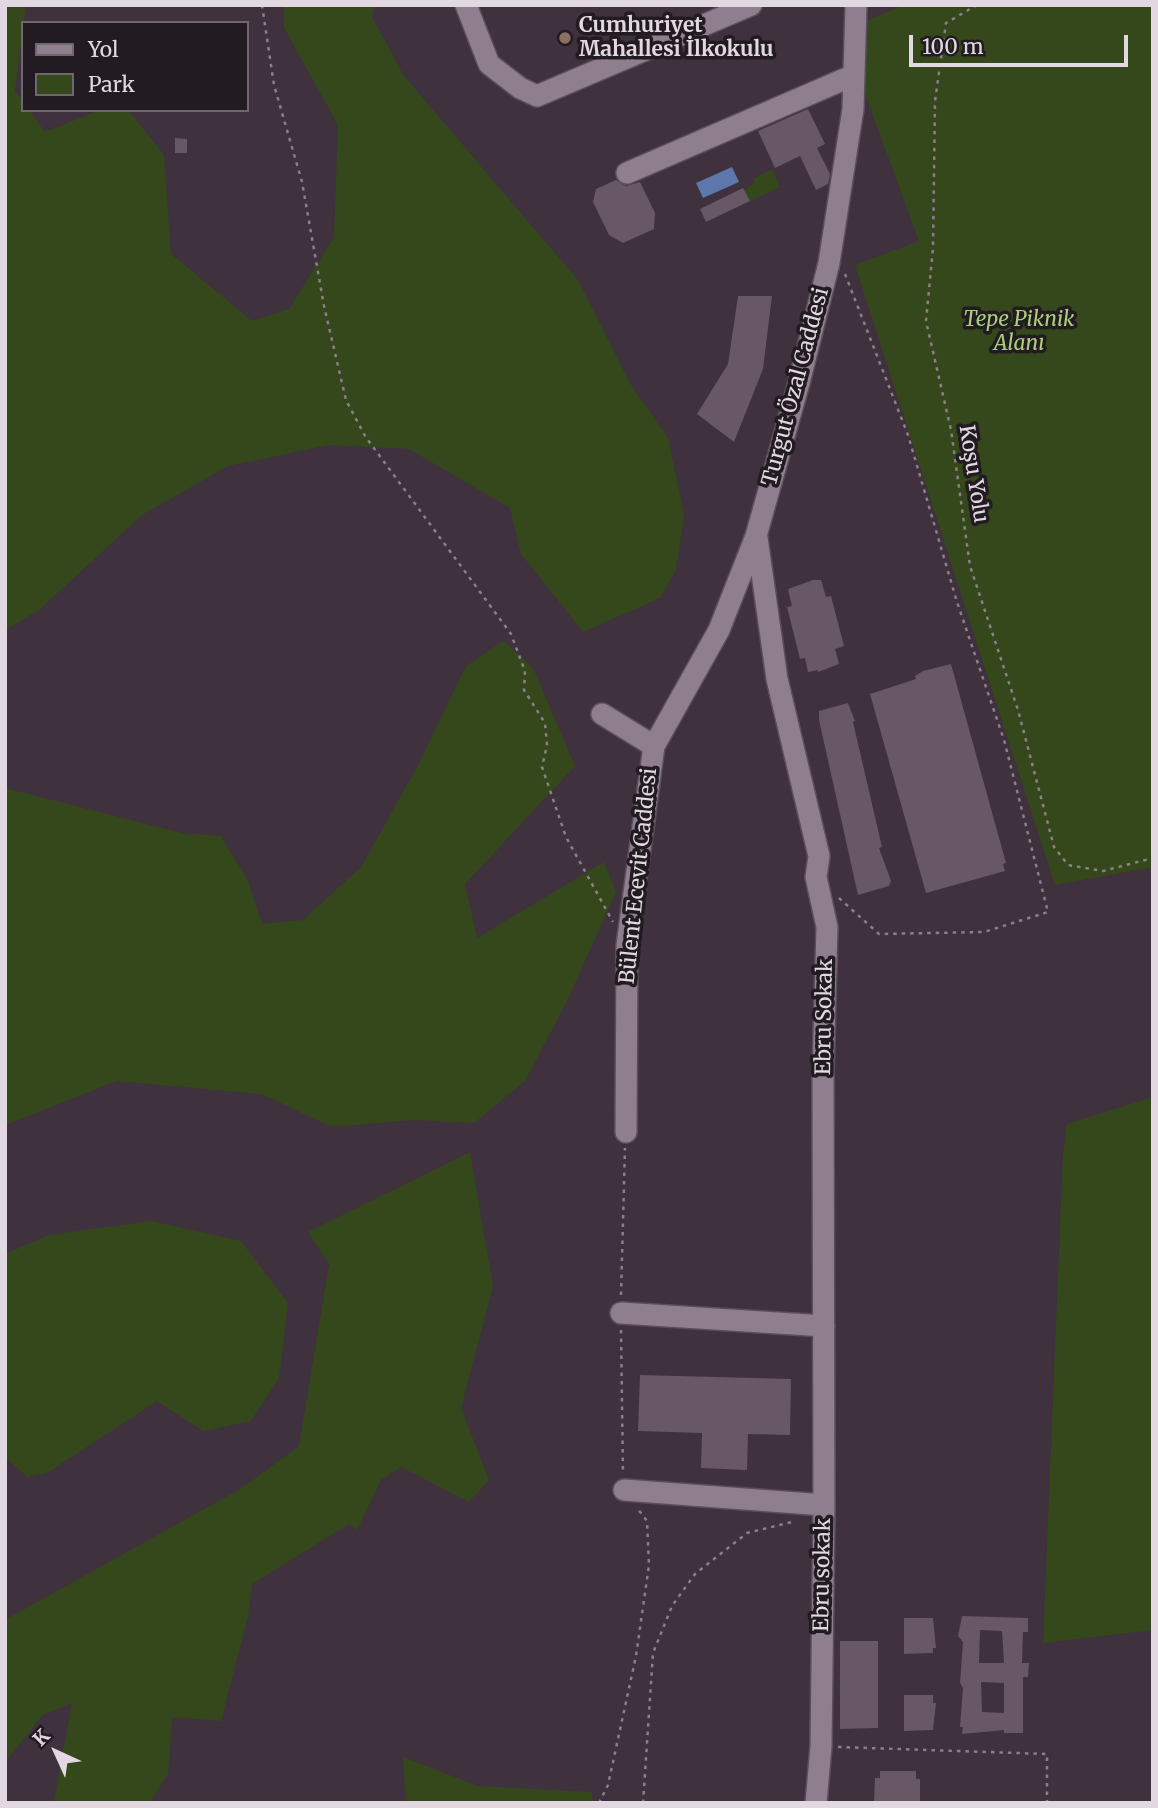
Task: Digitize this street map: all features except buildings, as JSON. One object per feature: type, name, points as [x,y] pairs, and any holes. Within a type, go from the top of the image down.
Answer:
[{"type":"street","points":[[466,5],[489,64],[520,88],[537,96],[751,5]]},
{"type":"street","name":"Turgut Özal Caddesi","points":[[654,746],[719,630],[756,536],[830,257],[853,109],[856,5]]},
{"type":"street","points":[[627,173],[854,75]]},
{"type":"street","name":"Ebru Sokak","points":[[756,536],[777,679],[819,856],[816,877],[827,926],[823,1073],[824,1505]]},
{"type":"street","points":[[602,715],[654,746]]},
{"type":"street","name":"Bülent Ecevit Caddesi","points":[[626,1132],[627,945],[654,746]]},
{"type":"street","points":[[621,1313],[824,1326]]},
{"type":"street","name":"Ebru sokak","points":[[624,1490],[824,1505],[821,1746],[816,1803]]},
{"type":"path","points":[[262,5],[272,76],[302,182],[324,306],[346,400],[365,436],[510,634],[525,671],[524,690],[545,723],[547,745],[542,767],[566,837],[613,922]]},
{"type":"path","name":"Koşu Yolu","points":[[977,5],[946,23],[935,101],[933,248],[926,321],[951,430],[970,566],[1018,710],[1054,847],[1068,865],[1103,871],[1153,858]]},
{"type":"path","points":[[816,877],[879,934],[984,932],[1048,912],[1004,740],[957,602],[908,435],[841,263],[830,257]]},
{"type":"path","points":[[599,1803],[608,1785],[636,1656],[649,1565],[647,1521],[624,1490]]},
{"type":"path","points":[[643,1803],[653,1653],[672,1605],[695,1573],[747,1533],[796,1521]]},
{"type":"path","points":[[821,1746],[1046,1754],[1047,1803]]},
{"type":"green space","points":[[5,5],[26,5],[24,21],[21,21],[15,91],[21,98],[21,112],[30,112],[45,132],[95,112],[130,112],[164,155],[171,254],[252,321],[289,309],[334,237],[338,125],[284,28],[284,5],[375,5],[372,17],[404,76],[578,280],[631,385],[668,438],[684,515],[676,570],[660,598],[583,632],[521,554],[510,508],[409,449],[329,445],[228,466],[142,515],[39,610],[5,630]]},
{"type":"green space","name":"Tepe Piknik Alanı","points":[[904,5],[1153,5],[1153,867],[1055,885],[855,265],[919,241],[842,31]]},
{"type":"green space","points":[[772,169],[780,187],[750,201],[744,190],[755,183],[753,179]]},
{"type":"green space","points":[[503,641],[533,668],[575,766],[465,884],[477,938],[604,862],[616,892],[567,1001],[525,1081],[474,1123],[413,1120],[331,1127],[262,1094],[117,1081],[5,1125],[5,788],[182,833],[221,836],[248,881],[262,924],[303,920],[361,867],[416,769],[466,666]]},
{"type":"green space","points":[[1153,1097],[1153,1630],[1043,1643],[1063,1153],[1067,1124]]},
{"type":"green space","points":[[470,1152],[493,1286],[461,1408],[489,1480],[469,1502],[401,1467],[381,1480],[357,1530],[349,1524],[252,1584],[248,1616],[221,1721],[172,1717],[168,1774],[149,1803],[54,1803],[72,1703],[43,1715],[5,1762],[5,1620],[242,1488],[299,1446],[329,1264],[308,1232]]},
{"type":"green space","points":[[151,1221],[241,1241],[288,1303],[279,1378],[251,1421],[203,1431],[157,1401],[47,1473],[27,1477],[5,1457],[5,1254],[49,1235]]},
{"type":"green space","points":[[403,1757],[478,1786],[591,1792],[594,1803],[406,1803]]},
{"type":"water","points":[[732,167],[739,182],[703,198],[696,183]]},
{"type":"place","name":"Cumhuriyet Mahallesi İlkokulu","points":[[565,38]]}]
